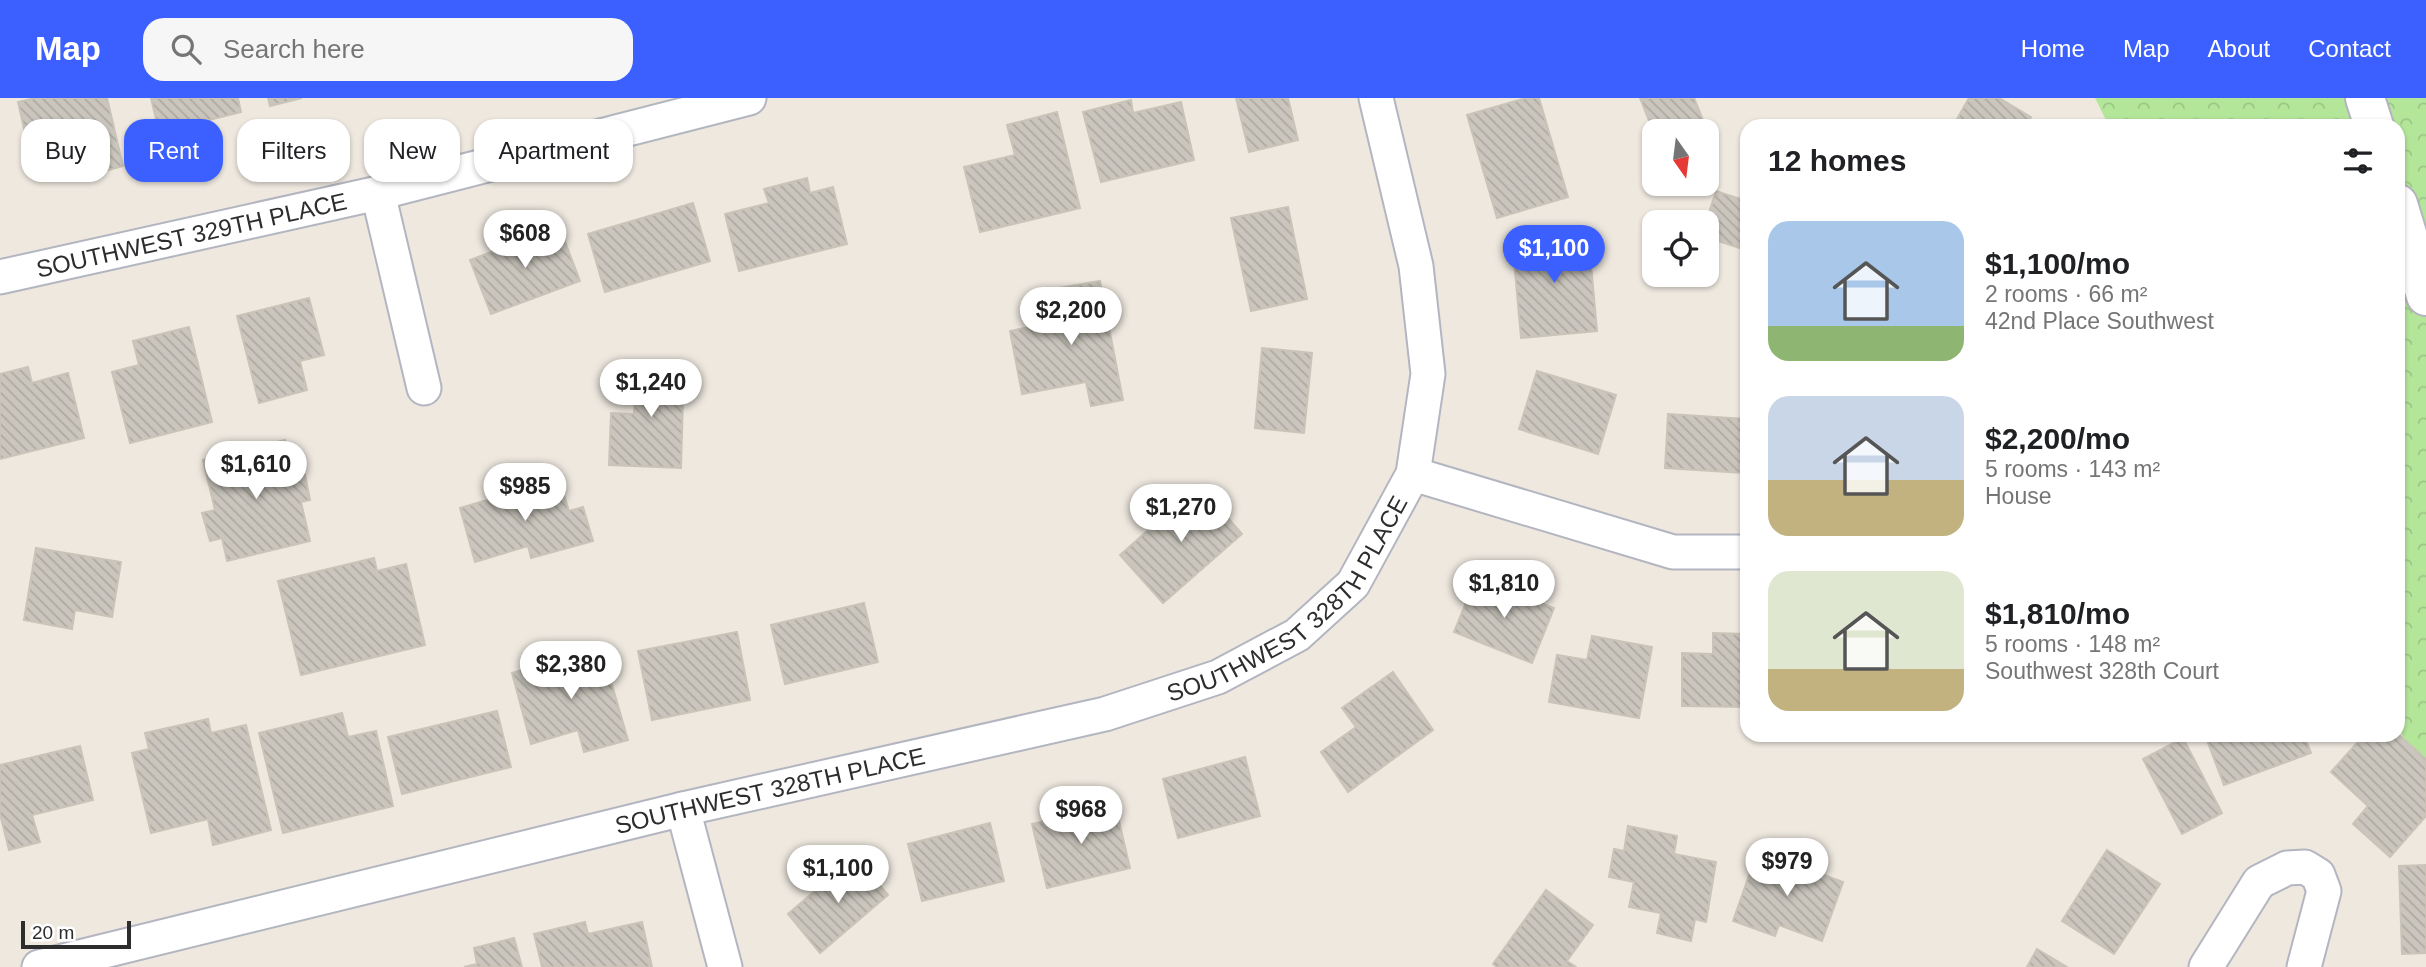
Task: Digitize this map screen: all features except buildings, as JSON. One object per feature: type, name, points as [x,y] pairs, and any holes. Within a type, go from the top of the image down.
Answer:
[{"type":"main road","points":[[2365,98],[2372,119]]},
{"type":"main road","points":[[2405,227],[2426,296]]},
{"type":"street","name":"SOUTHWEST 329TH PLACE","points":[[0,277],[378,193],[749,98]]},
{"type":"street","name":"SOUTHWEST 328TH PLACE","points":[[39,967],[683,809],[1105,714],[1218,677],[1297,635],[1353,584],[1413,474],[1429,374],[1416,266],[1376,98]]},
{"type":"street","points":[[378,193],[424,388]]},
{"type":"street","points":[[1413,474],[1673,552],[1720,555],[1740,553]]},
{"type":"street","points":[[683,809],[725,967]]},
{"type":"street","points":[[2206,967],[2259,882],[2287,869],[2305,867],[2318,874],[2325,891],[2304,967]]},
{"type":"green space","points":[[2095,98],[2426,98],[2426,790],[2405,741],[2405,119],[2106,119]]}]
